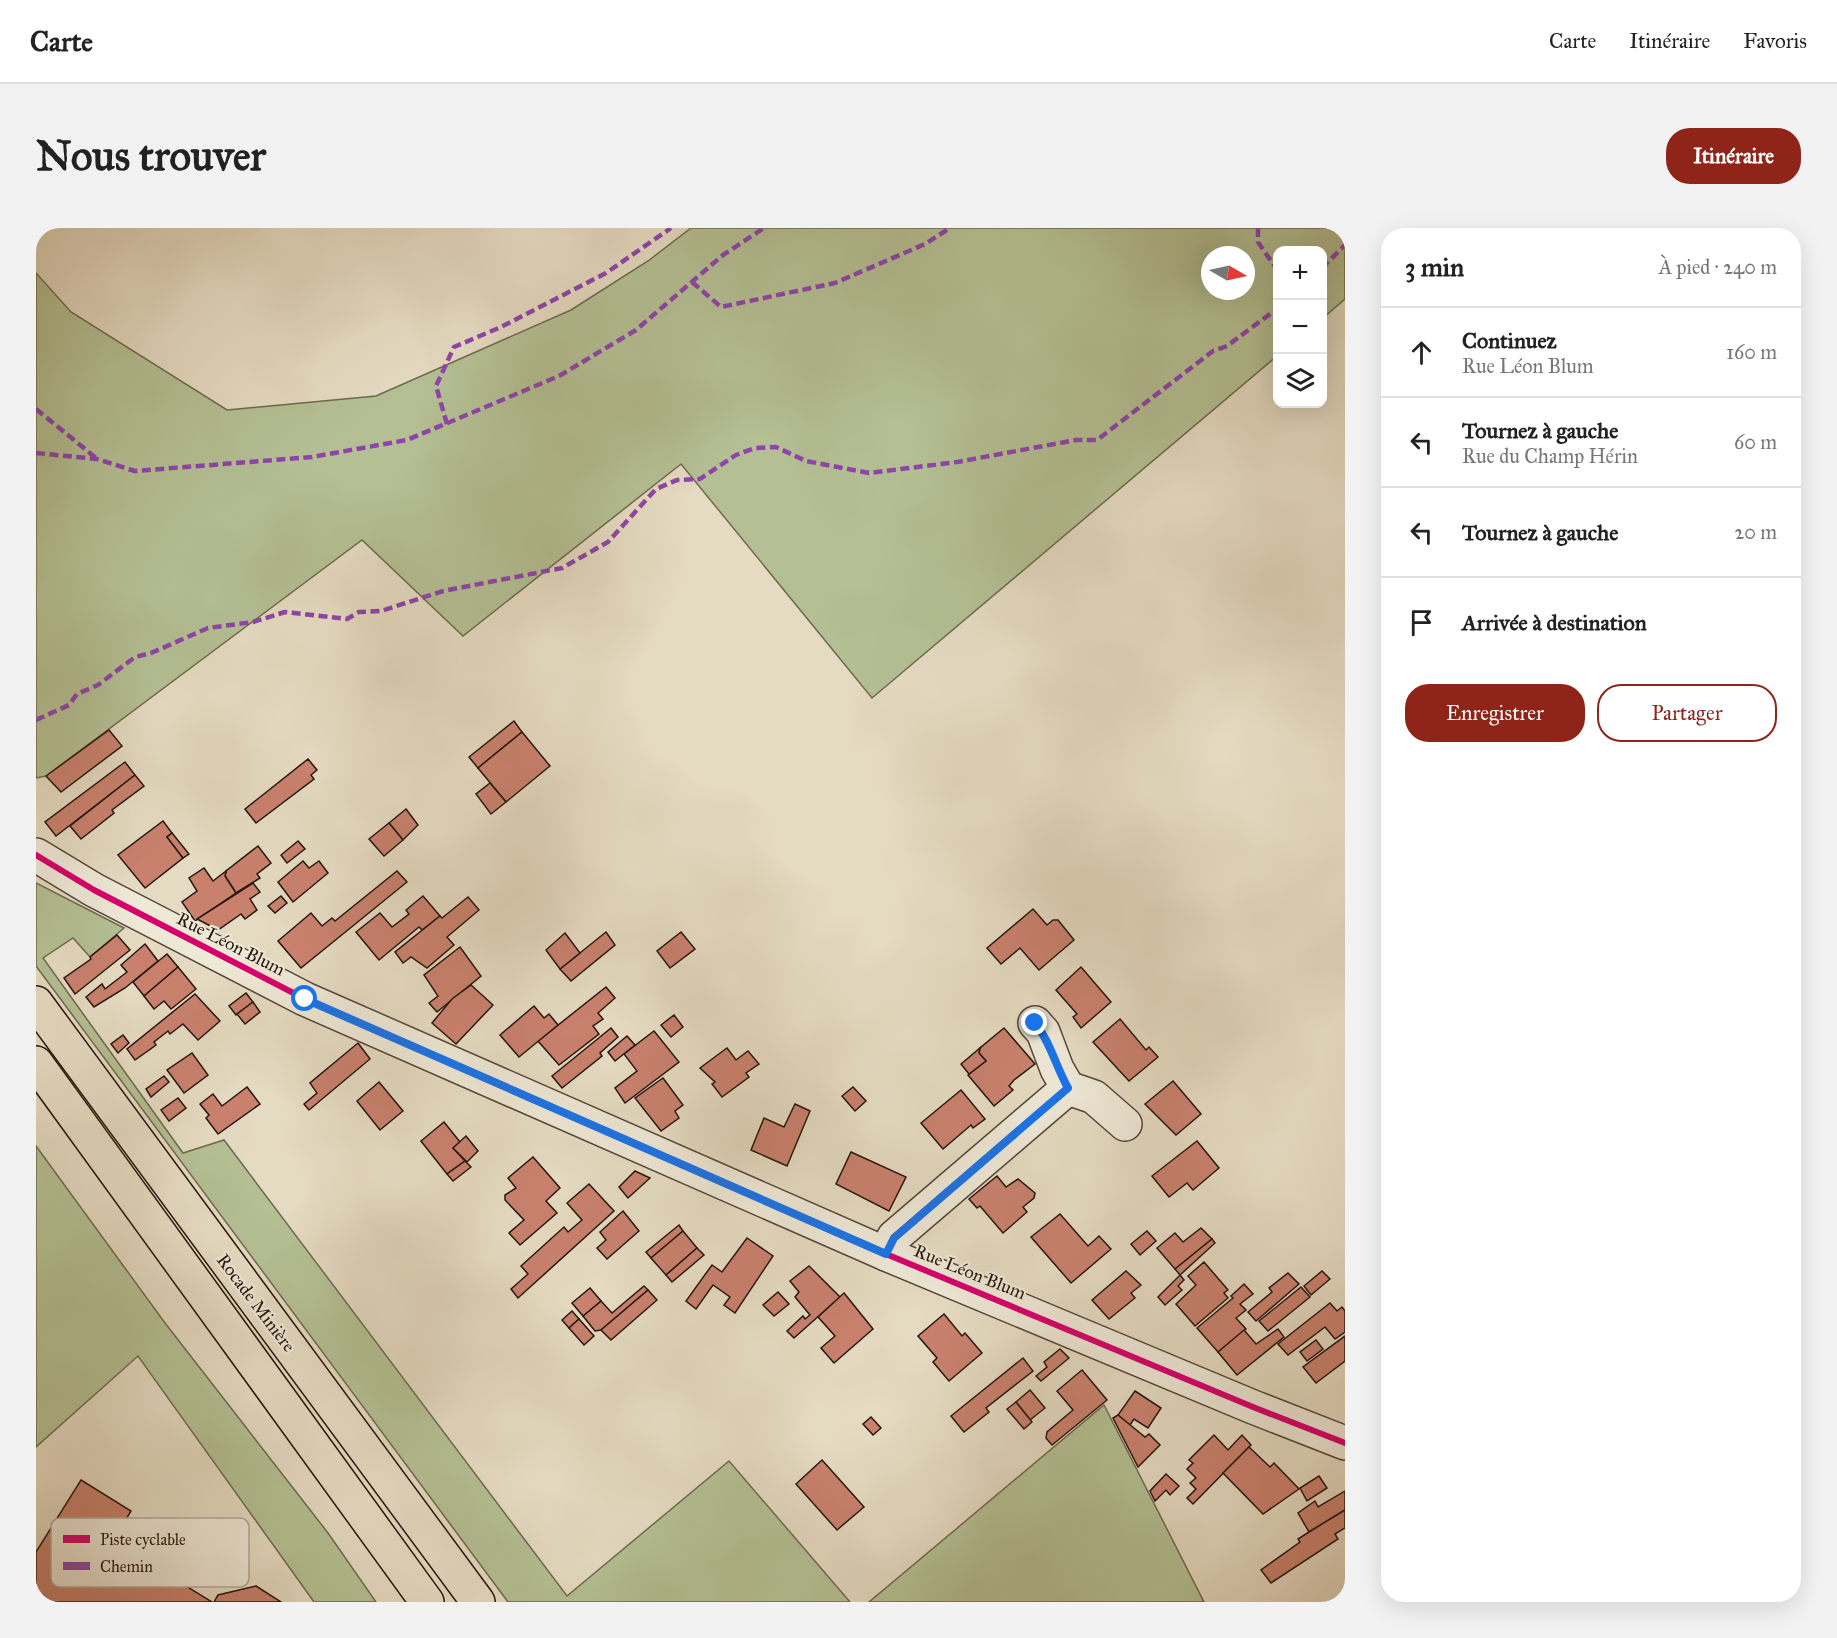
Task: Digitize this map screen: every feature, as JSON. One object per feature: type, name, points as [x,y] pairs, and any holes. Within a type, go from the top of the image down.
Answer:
[{"type":"highway","name":"Rocade Minière","points":[[36,1003],[478,1602]]},
{"type":"highway","name":"Rocade Minière","points":[[36,1063],[427,1602]]},
{"type":"street","name":"Rue Léon Blum","points":[[36,855],[94,890],[305,999],[886,1254],[1345,1443]]},
{"type":"street","points":[[1035,1023],[1043,1032],[1057,1069],[1068,1088],[1094,1097],[1125,1124]]},
{"type":"street","points":[[886,1254],[894,1238],[1068,1088]]},
{"type":"green space","points":[[691,228],[1345,228],[1345,299],[1327,315],[1327,246],[1273,246],[1273,359],[872,698],[681,464],[463,636],[362,540],[46,776],[36,778],[36,273],[71,312],[227,410],[376,396],[571,310],[648,261]]},
{"type":"green space","points":[[36,883],[124,928],[90,957],[73,938],[43,958],[183,1153],[224,1140],[567,1596],[729,1461],[850,1602],[508,1602],[36,966]]},
{"type":"green space","points":[[36,1146],[165,1323],[328,1533],[376,1602],[314,1602],[138,1356],[36,1447]]},
{"type":"green space","points":[[1104,1405],[1204,1602],[869,1602]]},
{"type":"building","points":[[514,721],[522,732],[478,768],[469,757]]},
{"type":"building","points":[[109,730],[122,746],[61,792],[46,776]]},
{"type":"building","points":[[522,732],[550,766],[506,802],[478,768]]},
{"type":"building","points":[[308,759],[317,770],[311,775],[314,779],[256,823],[245,809]]},
{"type":"building","points":[[125,762],[135,775],[56,836],[45,822]]},
{"type":"building","points":[[135,775],[144,786],[112,810],[114,813],[81,839],[70,826]]},
{"type":"building","points":[[490,783],[506,802],[491,814],[476,794]]},
{"type":"building","points":[[406,809],[418,825],[403,840],[389,823]]},
{"type":"building","points":[[163,821],[172,833],[167,837],[183,858],[145,888],[118,855]]},
{"type":"building","points":[[389,823],[403,840],[384,856],[369,839]]},
{"type":"building","points":[[172,833],[189,854],[183,858],[167,837]]},
{"type":"building","points":[[298,841],[305,849],[287,863],[281,855]]},
{"type":"building","points":[[258,846],[271,863],[257,874],[260,878],[236,893],[225,876],[226,871]]},
{"type":"building","points":[[303,861],[309,868],[319,861],[328,873],[293,902],[278,882]]},
{"type":"building","points":[[204,868],[213,881],[226,871],[225,876],[236,893],[195,921],[182,902],[197,891],[189,878]]},
{"type":"building","points":[[397,871],[407,882],[301,968],[278,941],[311,913],[322,926],[332,918],[335,921]]},
{"type":"building","points":[[253,883],[260,892],[250,899],[257,910],[245,919],[241,914],[218,930],[197,919]]},
{"type":"building","points":[[281,896],[287,903],[275,913],[268,906]]},
{"type":"building","points":[[423,896],[440,916],[422,930],[419,927],[379,960],[356,932],[380,913],[392,927],[409,914],[406,910]]},
{"type":"building","points":[[468,897],[479,910],[447,937],[454,945],[427,968],[411,957],[403,963],[395,952]]},
{"type":"building","points":[[1033,909],[1047,925],[1053,920],[1058,920],[1074,940],[1039,970],[1020,948],[1001,964],[987,948]]},
{"type":"building","points":[[606,932],[615,945],[571,981],[560,969]]},
{"type":"building","points":[[681,932],[695,949],[670,968],[657,951]]},
{"type":"building","points":[[565,933],[580,953],[560,969],[546,950]]},
{"type":"building","points":[[117,935],[130,950],[75,994],[64,978],[91,959],[90,957]]},
{"type":"building","points":[[145,944],[158,961],[125,988],[94,1007],[86,997],[102,984],[105,989],[127,972],[121,965]]},
{"type":"building","points":[[460,947],[481,976],[437,1012],[429,1003],[438,996],[424,975]]},
{"type":"building","points":[[167,954],[178,967],[144,996],[133,982]]},
{"type":"building","points":[[178,967],[196,989],[171,1009],[164,1001],[154,1009],[144,996]]},
{"type":"building","points":[[1081,967],[1111,1002],[1081,1028],[1073,1017],[1077,1014],[1056,990]]},
{"type":"building","points":[[471,985],[493,1005],[456,1044],[432,1023],[452,999]]},
{"type":"building","points":[[606,987],[615,998],[598,1013],[603,1019],[593,1026],[599,1034],[559,1065],[538,1041]]},
{"type":"building","points":[[246,993],[253,1002],[236,1015],[229,1006]]},
{"type":"building","points":[[195,994],[220,1021],[198,1040],[183,1024],[170,1034],[168,1031],[154,1042],[156,1045],[135,1060],[127,1049]]},
{"type":"building","points":[[253,1002],[260,1012],[245,1024],[237,1014]]},
{"type":"building","points":[[534,1006],[544,1018],[549,1014],[558,1025],[519,1057],[500,1035]]},
{"type":"building","points":[[674,1015],[683,1027],[671,1037],[661,1025]]},
{"type":"building","points":[[1120,1019],[1146,1050],[1149,1047],[1158,1057],[1129,1081],[1093,1042]]},
{"type":"building","points":[[611,1028],[618,1037],[600,1053],[602,1056],[562,1088],[552,1076]]},
{"type":"building","points":[[1004,1028],[1035,1064],[1014,1080],[1009,1086],[1013,1090],[994,1106],[968,1075],[986,1061],[979,1053],[980,1048]]},
{"type":"building","points":[[654,1031],[679,1062],[625,1103],[615,1088],[637,1071],[624,1054]]},
{"type":"building","points":[[123,1035],[129,1043],[118,1053],[111,1044]]},
{"type":"building","points":[[627,1036],[635,1045],[615,1061],[608,1052]]},
{"type":"building","points":[[358,1043],[370,1059],[309,1110],[304,1104],[317,1093],[310,1083]]},
{"type":"building","points":[[727,1048],[736,1060],[748,1051],[759,1064],[746,1073],[749,1077],[722,1097],[712,1084],[715,1082],[700,1068]]},
{"type":"building","points":[[980,1048],[979,1053],[986,1061],[969,1074],[961,1064]]},
{"type":"building","points":[[192,1053],[208,1075],[184,1093],[167,1070]]},
{"type":"building","points":[[164,1076],[169,1082],[151,1097],[146,1089]]},
{"type":"building","points":[[663,1078],[683,1105],[675,1111],[679,1118],[661,1131],[635,1098]]},
{"type":"building","points":[[1173,1081],[1201,1114],[1176,1135],[1145,1104]]},
{"type":"building","points":[[379,1082],[403,1111],[380,1130],[357,1101]]},
{"type":"building","points":[[247,1087],[260,1104],[218,1134],[206,1118],[209,1115],[200,1104],[213,1094],[222,1106]]},
{"type":"building","points":[[853,1087],[866,1101],[855,1111],[842,1096]]},
{"type":"building","points":[[961,1090],[985,1119],[973,1128],[971,1125],[943,1149],[921,1123]]},
{"type":"building","points":[[178,1098],[186,1108],[169,1121],[161,1110]]},
{"type":"building","points":[[795,1104],[810,1111],[787,1166],[751,1150],[764,1118],[784,1127]]},
{"type":"building","points":[[444,1122],[460,1142],[453,1148],[465,1161],[447,1174],[421,1141]]},
{"type":"building","points":[[466,1136],[478,1151],[467,1162],[453,1148]]},
{"type":"building","points":[[1197,1141],[1219,1168],[1193,1190],[1187,1183],[1169,1197],[1152,1176]]},
{"type":"building","points":[[851,1152],[906,1177],[889,1211],[836,1184]]},
{"type":"building","points":[[533,1157],[560,1188],[546,1201],[557,1213],[520,1245],[509,1233],[524,1220],[505,1200],[505,1195],[516,1188],[508,1178]]},
{"type":"building","points":[[465,1161],[471,1167],[453,1181],[447,1174]]},
{"type":"building","points":[[635,1171],[650,1178],[628,1198],[619,1187]]},
{"type":"building","points":[[997,1176],[1006,1187],[1018,1179],[1035,1193],[1034,1198],[1023,1207],[1027,1212],[1003,1233],[980,1206],[977,1208],[969,1199]]},
{"type":"building","points":[[589,1184],[614,1211],[518,1298],[511,1289],[528,1274],[521,1266],[564,1227],[568,1232],[582,1220],[567,1203]]},
{"type":"building","points":[[623,1211],[639,1231],[607,1259],[597,1248],[606,1240],[600,1232]]},
{"type":"building","points":[[1060,1214],[1088,1246],[1099,1236],[1111,1249],[1071,1283],[1031,1237]]},
{"type":"building","points":[[679,1225],[683,1231],[651,1258],[646,1252]]},
{"type":"building","points":[[1201,1228],[1212,1239],[1175,1269],[1157,1248],[1175,1233],[1183,1242]]},
{"type":"building","points":[[683,1231],[697,1248],[666,1275],[651,1258]]},
{"type":"building","points":[[1147,1231],[1156,1241],[1140,1255],[1131,1244]]},
{"type":"building","points":[[747,1238],[773,1256],[735,1313],[724,1305],[730,1297],[713,1285],[696,1309],[686,1301],[712,1265],[722,1272]]},
{"type":"building","points":[[1212,1239],[1215,1243],[1180,1275],[1175,1269]]},
{"type":"building","points":[[697,1248],[704,1255],[672,1282],[666,1275]]},
{"type":"building","points":[[1204,1262],[1228,1290],[1224,1293],[1228,1298],[1195,1326],[1176,1304],[1196,1285],[1188,1276]]},
{"type":"building","points":[[809,1266],[840,1297],[794,1338],[787,1331],[803,1316],[805,1319],[810,1315],[795,1297],[799,1292],[790,1281]]},
{"type":"building","points":[[1126,1271],[1141,1285],[1131,1293],[1135,1298],[1109,1319],[1092,1300]]},
{"type":"building","points":[[1322,1271],[1330,1279],[1311,1295],[1304,1286]]},
{"type":"building","points":[[1288,1273],[1299,1284],[1256,1321],[1248,1312],[1272,1292],[1269,1288]]},
{"type":"building","points":[[1180,1275],[1184,1280],[1178,1286],[1182,1290],[1165,1305],[1158,1297]]},
{"type":"building","points":[[1244,1284],[1253,1294],[1240,1304],[1246,1310],[1236,1318],[1246,1329],[1218,1352],[1197,1328],[1233,1298],[1231,1296]]},
{"type":"building","points":[[644,1286],[648,1290],[601,1330],[595,1331],[583,1316],[601,1301],[612,1313]]},
{"type":"building","points":[[1301,1287],[1310,1297],[1268,1331],[1259,1321]]},
{"type":"building","points":[[590,1288],[601,1301],[583,1316],[572,1303]]},
{"type":"building","points":[[648,1290],[657,1300],[611,1340],[601,1330]]},
{"type":"building","points":[[778,1292],[789,1304],[774,1316],[763,1305]]},
{"type":"building","points":[[844,1293],[873,1329],[834,1363],[821,1348],[835,1336],[818,1317]]},
{"type":"building","points":[[1330,1303],[1337,1311],[1342,1307],[1345,1311],[1345,1332],[1335,1339],[1325,1327],[1288,1355],[1278,1344]]},
{"type":"building","points":[[572,1311],[579,1319],[569,1328],[562,1320]]},
{"type":"building","points":[[944,1314],[962,1336],[965,1333],[982,1353],[949,1381],[933,1362],[937,1358],[918,1336]]},
{"type":"building","points":[[579,1319],[594,1336],[584,1345],[569,1328]]},
{"type":"building","points":[[1278,1329],[1284,1337],[1237,1375],[1218,1352],[1244,1330],[1256,1344]]},
{"type":"building","points":[[1345,1336],[1345,1361],[1316,1383],[1303,1367]]},
{"type":"building","points":[[1316,1340],[1323,1349],[1307,1361],[1300,1352]]},
{"type":"building","points":[[1060,1349],[1069,1358],[1041,1381],[1036,1376],[1047,1367],[1044,1362]]},
{"type":"building","points":[[1023,1358],[1033,1371],[986,1408],[989,1412],[964,1432],[951,1416]]},
{"type":"building","points":[[1082,1370],[1107,1400],[1052,1445],[1046,1438],[1047,1432],[1073,1410],[1057,1391]]},
{"type":"building","points":[[1030,1390],[1045,1408],[1030,1420],[1016,1402]]},
{"type":"building","points":[[1135,1391],[1161,1408],[1148,1428],[1134,1419],[1130,1425],[1118,1415]]},
{"type":"building","points":[[1016,1402],[1032,1422],[1024,1429],[1007,1409]]},
{"type":"building","points":[[1118,1415],[1145,1437],[1149,1434],[1160,1445],[1138,1467],[1113,1418]]},
{"type":"building","points":[[871,1417],[881,1428],[873,1435],[863,1424]]},
{"type":"building","points":[[1214,1435],[1228,1450],[1242,1435],[1251,1445],[1193,1504],[1187,1498],[1196,1489],[1190,1483],[1196,1478],[1187,1469],[1193,1463],[1189,1460]]},
{"type":"building","points":[[1249,1447],[1270,1467],[1274,1463],[1299,1489],[1263,1514],[1223,1473]]},
{"type":"building","points":[[822,1460],[864,1507],[837,1530],[796,1484]]},
{"type":"building","points":[[1166,1474],[1179,1486],[1170,1495],[1166,1490],[1155,1501],[1150,1491]]},
{"type":"building","points":[[1319,1476],[1327,1488],[1307,1501],[1300,1488]]},
{"type":"building","points":[[81,1480],[131,1511],[127,1518],[57,1518]]},
{"type":"building","points":[[1345,1491],[1345,1510],[1309,1532],[1298,1513],[1315,1501],[1318,1507]]},
{"type":"building","points":[[1345,1510],[1345,1528],[1335,1534],[1338,1539],[1271,1583],[1261,1570],[1300,1542],[1298,1539]]},
{"type":"building","points":[[51,1528],[51,1587],[188,1587],[212,1602],[36,1602],[36,1552]]},
{"type":"building","points":[[256,1586],[281,1602],[214,1602],[218,1595]]},
{"type":"marked path","points":[[447,424],[436,386],[454,347],[501,327],[606,273],[671,228]]},
{"type":"marked path","points":[[36,453],[97,459],[135,471],[312,457],[407,440],[559,376],[636,330],[723,255],[764,228]]},
{"type":"marked path","points":[[692,282],[721,307],[835,283],[925,244],[950,228]]},
{"type":"marked path","points":[[1258,228],[1258,242],[1273,264]]},
{"type":"marked path","points":[[1327,263],[1345,245]]},
{"type":"marked path","points":[[36,720],[69,705],[77,694],[98,685],[135,657],[151,653],[208,628],[253,622],[285,612],[347,619],[359,612],[381,611],[443,591],[562,568],[608,542],[656,489],[677,480],[700,479],[736,455],[755,448],[776,447],[806,461],[869,473],[957,462],[1076,440],[1097,440],[1213,351],[1227,346],[1273,312]]},
{"type":"marked path","points":[[36,409],[96,458]]},
{"type":"cycle path","points":[[36,855],[94,890],[305,999],[886,1254],[1345,1443]]},
{"type":"cycle path","points":[[886,1254],[894,1237],[1068,1088]]},
{"type":"route","points":[[305,999],[886,1254],[894,1238],[1068,1088],[1057,1069],[1043,1032],[1035,1023]]}]
